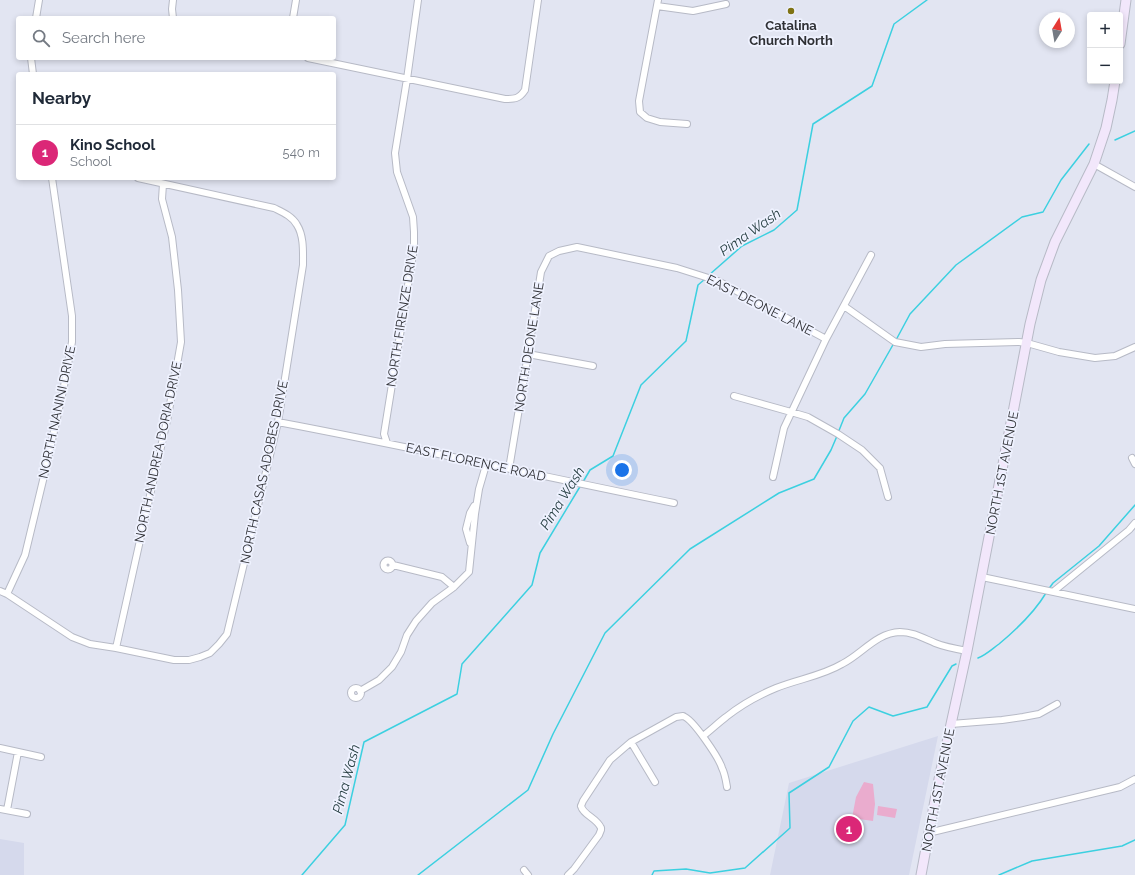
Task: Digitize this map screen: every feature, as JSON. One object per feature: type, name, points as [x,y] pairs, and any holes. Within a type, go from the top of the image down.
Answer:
[{"type":"main road","points":[[1123,22],[1126,0]]},
{"type":"main road","name":"NORTH 1ST AVENUE","points":[[921,875],[928,833],[982,577],[1030,324],[1041,280],[1055,242],[1094,164],[1106,128],[1115,84]]},
{"type":"street","points":[[36,16],[38,0]]},
{"type":"street","points":[[173,16],[172,9],[174,0]]},
{"type":"street","points":[[293,16],[296,0]]},
{"type":"street","name":"NORTH FIRENZE DRIVE","points":[[387,443],[384,434],[414,248],[413,217],[398,172],[395,153],[418,0]]},
{"type":"street","points":[[317,60],[505,99],[514,99],[521,96],[526,86],[538,0]]},
{"type":"street","points":[[686,124],[647,118],[640,112],[639,101],[658,3],[693,11],[726,4]]},
{"type":"street","points":[[31,60],[33,72]]},
{"type":"street","points":[[1094,164],[1135,187]]},
{"type":"street","name":"NORTH NANINI DRIVE","points":[[7,594],[25,555],[64,386],[72,342],[72,316],[52,180]]},
{"type":"street","name":"NORTH CASAS ADOBES DRIVE","points":[[0,591],[7,594],[72,637],[90,644],[174,660],[189,660],[210,653],[227,634],[278,422],[303,265],[303,242],[297,224],[287,214],[274,208],[146,180]]},
{"type":"street","name":"NORTH ANDREA DORIA DRIVE","points":[[116,648],[168,416],[181,342],[178,290],[172,237],[162,199],[163,184]]},
{"type":"street","name":"EAST DEONE LANE","points":[[577,247],[677,268],[718,281],[826,339]]},
{"type":"street","name":"NORTH DEONE LANE","points":[[509,468],[540,272],[550,256],[560,251],[577,247]]},
{"type":"street","points":[[773,477],[784,428],[826,339],[871,255]]},
{"type":"street","points":[[844,306],[895,342],[921,347],[945,344],[1019,342],[1059,352],[1095,358],[1115,356],[1135,347]]},
{"type":"street","points":[[528,354],[593,366]]},
{"type":"street","points":[[734,396],[792,412],[808,418],[838,434],[862,450],[880,468],[888,497]]},
{"type":"street","name":"EAST FLORENCE ROAD","points":[[278,422],[387,443],[486,465],[509,468],[674,503]]},
{"type":"street","points":[[360,691],[379,680],[392,667],[416,620],[432,603],[454,587],[469,572],[471,548],[466,529],[470,513],[477,502],[479,488],[486,465]]},
{"type":"street","points":[[1054,591],[1129,530],[1135,523]]},
{"type":"street","points":[[393,565],[442,577],[454,587]]},
{"type":"street","points":[[982,577],[1135,609]]},
{"type":"street","points":[[703,736],[726,717],[763,694],[843,664],[880,637],[886,635],[907,632],[944,646],[967,651]]},
{"type":"street","points":[[951,724],[1002,720],[1039,714],[1057,704]]},
{"type":"street","points":[[568,875],[574,870],[599,835],[602,827],[579,806],[610,760],[631,742],[683,713],[703,736],[722,767],[727,786]]},
{"type":"street","points":[[631,742],[655,782]]},
{"type":"street","points":[[0,748],[41,757]]},
{"type":"street","points":[[7,810],[18,752]]},
{"type":"street","points":[[928,833],[1120,787],[1135,779]]},
{"type":"street","points":[[0,809],[27,814]]},
{"type":"shaded area","points":[[938,736],[909,875],[770,875],[789,783]]},
{"type":"shaded area","points":[[864,782],[873,784],[875,804],[873,821],[852,818],[856,797]]},
{"type":"shaded area","points":[[878,806],[897,809],[895,818],[877,815]]},
{"type":"shaded area","points":[[0,839],[24,843],[24,875],[0,875]]},
{"type":"waterway","name":"Pima Wash","points":[[709,275],[742,246],[774,230],[797,210],[813,124],[872,86],[894,24],[927,0]]},
{"type":"waterway","points":[[1115,140],[1135,131]]},
{"type":"waterway","points":[[896,340],[910,314],[956,265],[1022,217],[1043,212],[1061,180],[1089,144]]},
{"type":"waterway","name":"Pima Wash","points":[[583,482],[590,470],[613,456],[641,385],[686,341],[698,285],[705,279]]},
{"type":"waterway","points":[[838,433],[844,418],[865,394],[894,343]]},
{"type":"waterway","points":[[418,875],[528,790],[553,734],[605,633],[690,549],[779,493],[814,479],[831,450],[837,436]]},
{"type":"waterway","name":"Pima Wash","points":[[302,875],[345,825],[364,742],[457,694],[462,664],[532,585],[540,553],[581,485]]},
{"type":"waterway","points":[[1048,590],[1053,583],[1099,546],[1135,505]]},
{"type":"waterway","points":[[978,658],[986,654],[1019,627],[1031,614],[1046,593]]},
{"type":"waterway","points":[[652,875],[654,871],[686,869],[710,873],[745,868],[790,828],[789,793],[829,767],[853,721],[869,707],[893,716],[927,707],[952,666],[956,664]]},
{"type":"waterway","points":[[999,875],[1032,861],[1122,846],[1135,840]]},
{"type":"place","name":"Catalina Church North","points":[[791,11]]},
{"type":"place","name":"Kino School","points":[[849,829]]}]
